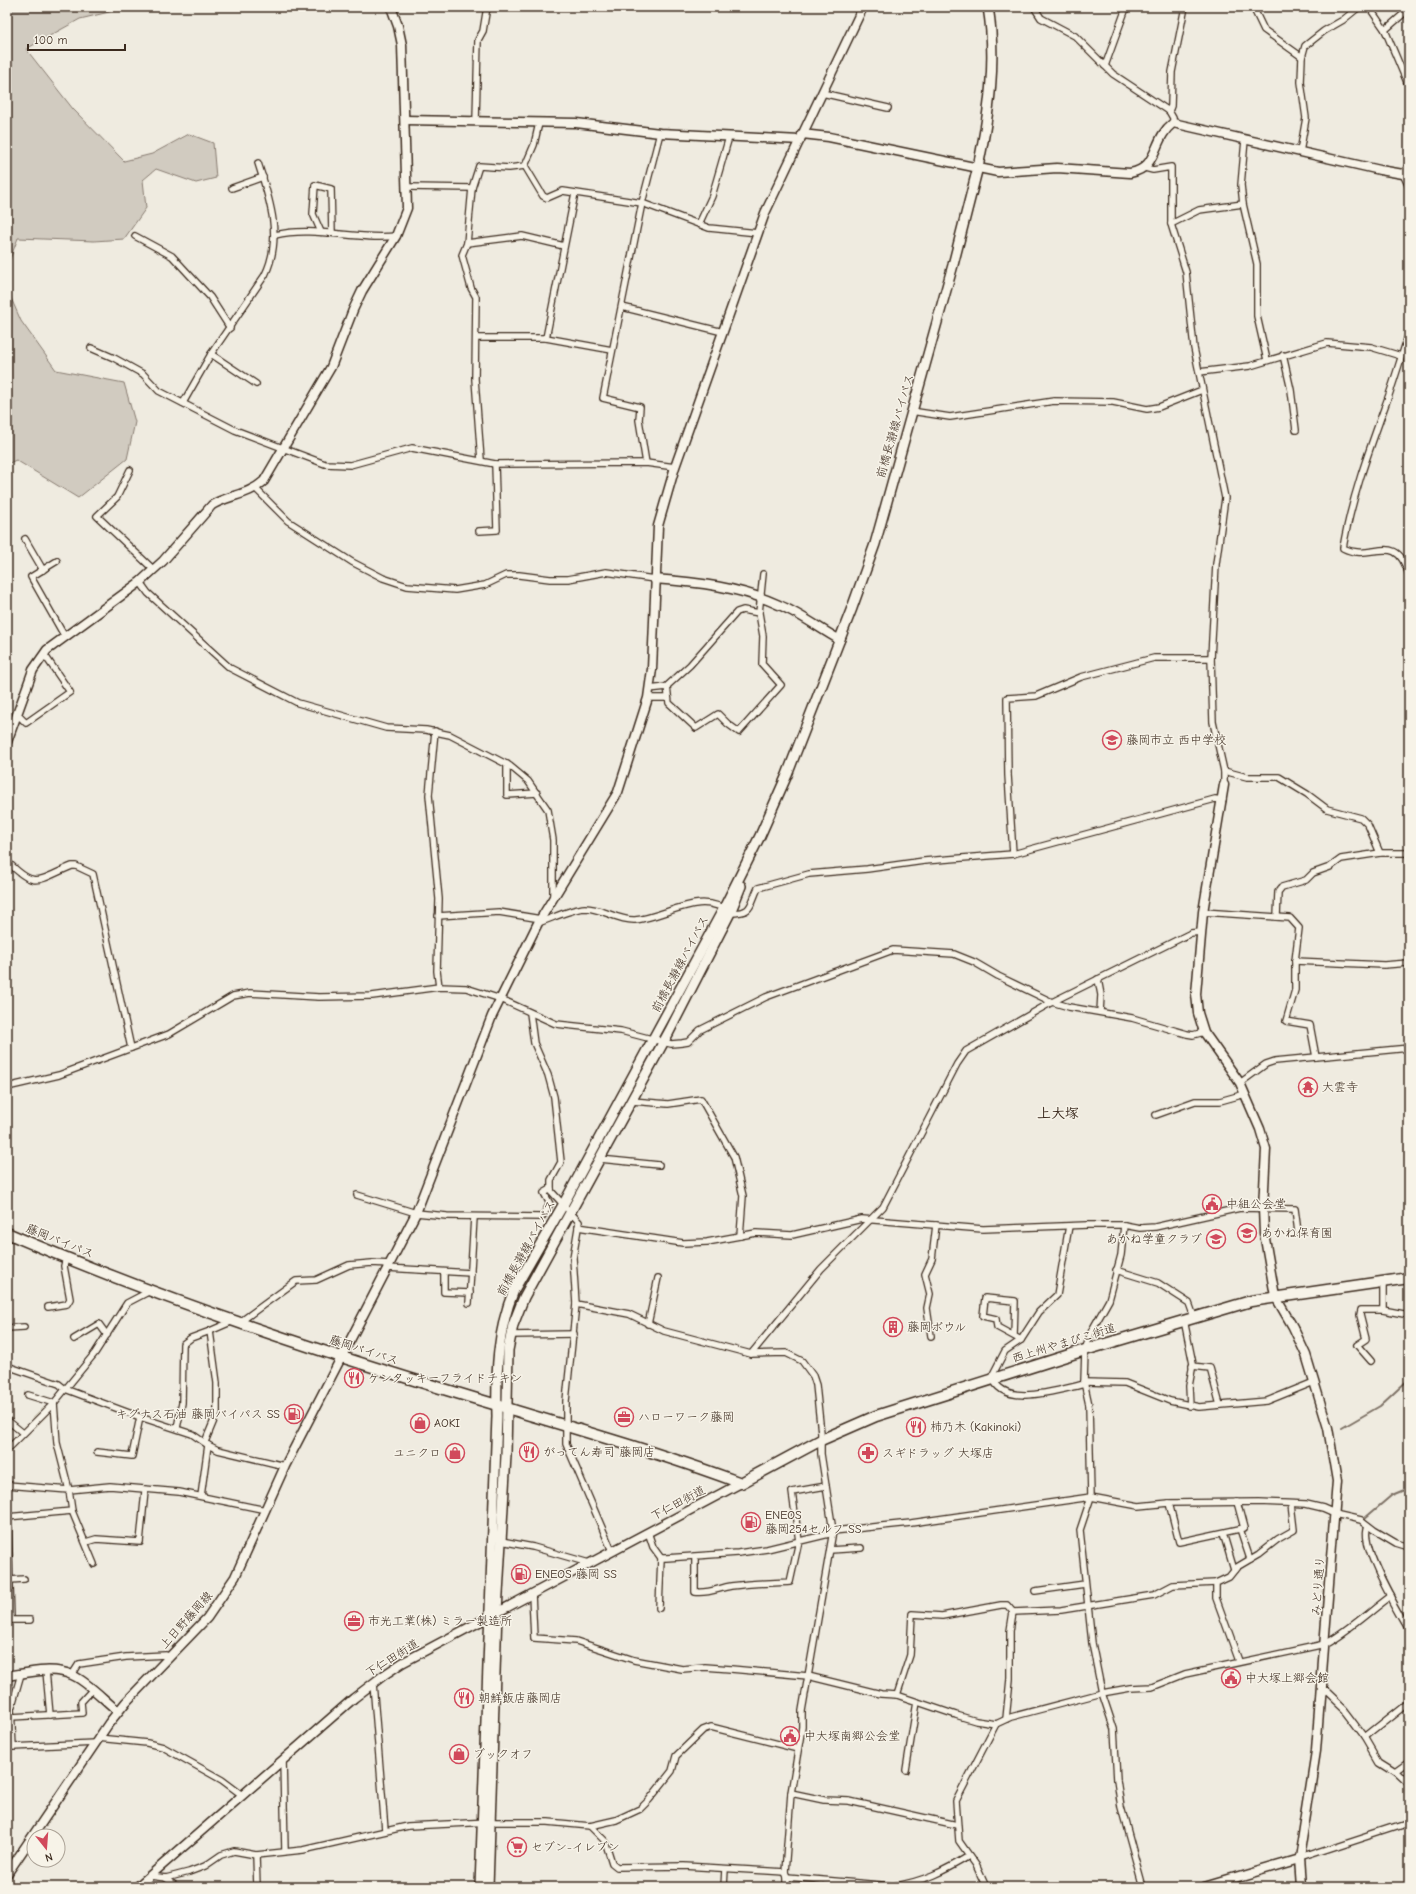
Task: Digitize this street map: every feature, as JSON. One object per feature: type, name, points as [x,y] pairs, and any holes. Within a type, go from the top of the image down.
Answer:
[{"type":"highway","name":"藤岡バイパス","points":[[7,1233],[66,1258],[238,1321],[341,1356],[706,1469],[741,1483]]},
{"type":"highway","name":"西上州やまびこ街道","points":[[741,1483],[821,1440],[876,1416],[1085,1350],[1251,1301],[1275,1296],[1409,1278]]},
{"type":"main road","name":"前橋長瀞線バイパス","points":[[480,1887],[487,1822],[507,1408],[508,1350],[510,1336],[520,1305],[664,1042],[727,910],[787,775],[840,640],[875,544],[978,167],[987,126],[992,75],[988,7]]},
{"type":"main road","name":"前橋長瀞線バイパス","points":[[488,1887],[488,1617],[498,1349],[509,1300],[563,1205],[653,1039],[727,910]]},
{"type":"street","points":[[7,742],[33,670],[44,654],[154,570],[212,505],[222,499],[256,489],[269,474],[331,367],[362,292],[396,236],[408,208],[402,45],[398,26],[391,7]]},
{"type":"street","points":[[476,121],[478,40],[483,31],[487,7]]},
{"type":"street","name":"上日野藤岡線","points":[[7,1874],[118,1711],[207,1618],[226,1592],[244,1559],[285,1466],[416,1213],[483,1038],[501,999],[553,898],[618,792],[648,698],[652,669],[654,579],[658,526],[675,467],[765,213],[863,7]]},
{"type":"street","points":[[405,120],[576,123],[660,134],[729,137],[829,137],[998,172],[1058,168],[1130,173],[1145,168],[1163,134],[1173,123],[1173,118],[1169,111],[1131,88],[1075,36],[1038,16],[1034,7]]},
{"type":"street","points":[[1106,66],[1125,11],[1124,7]]},
{"type":"street","points":[[1169,111],[1171,106],[1172,72],[1185,7]]},
{"type":"street","points":[[1253,7],[1264,30],[1302,57]]},
{"type":"street","points":[[1300,152],[1306,118],[1300,82],[1302,57],[1306,46],[1324,31],[1343,20],[1359,7]]},
{"type":"street","points":[[1369,7],[1386,30],[1409,87]]},
{"type":"street","points":[[1386,30],[1409,9]]},
{"type":"street","points":[[822,93],[888,108]]},
{"type":"street","points":[[525,166],[534,145],[539,123]]},
{"type":"street","points":[[1173,123],[1403,174]]},
{"type":"street","points":[[646,463],[639,420],[640,407],[603,398],[642,203],[660,134]]},
{"type":"street","points":[[699,224],[712,196],[729,137]]},
{"type":"street","points":[[1245,140],[1241,185],[1243,204],[1256,264],[1257,316],[1268,360]]},
{"type":"street","points":[[183,403],[211,354],[265,275],[271,262],[275,234],[271,202],[258,162]]},
{"type":"street","points":[[1403,174],[1409,164]]},
{"type":"street","points":[[481,460],[475,379],[476,297],[471,288],[462,255],[467,243],[472,188],[479,166],[509,168],[525,166]]},
{"type":"street","points":[[525,166],[543,196],[547,198],[563,191],[642,203],[709,228],[758,233]]},
{"type":"street","points":[[1145,168],[1153,170],[1171,168],[1171,224],[1186,272],[1194,348],[1225,498],[1216,564],[1211,658],[1213,722],[1224,771],[1224,785]]},
{"type":"street","points":[[1403,174],[1409,188]]},
{"type":"street","points":[[232,188],[263,177]]},
{"type":"street","points":[[321,232],[313,214],[315,185],[331,189],[332,233]]},
{"type":"street","points":[[408,187],[472,188]]},
{"type":"street","points":[[546,338],[575,193]]},
{"type":"street","points":[[1171,224],[1199,210],[1243,204]]},
{"type":"street","points":[[275,234],[284,232],[321,232],[383,238],[396,236]]},
{"type":"street","points":[[135,236],[172,256],[210,298],[230,328]]},
{"type":"street","points":[[467,243],[522,236],[564,246]]},
{"type":"street","points":[[622,307],[723,332]]},
{"type":"street","points":[[1409,334],[1390,392],[1366,457],[1346,528],[1343,548],[1355,551],[1394,550],[1403,558],[1409,575]]},
{"type":"street","points":[[476,338],[546,338],[612,350]]},
{"type":"street","points":[[1199,372],[1250,366],[1327,343],[1337,343],[1350,346],[1370,346],[1401,356]]},
{"type":"street","points":[[91,348],[114,358],[143,374],[159,391],[235,430],[325,464],[345,466],[368,461],[409,448],[454,458],[481,460],[495,464],[646,463],[675,467]]},
{"type":"street","points":[[211,354],[256,384]]},
{"type":"street","points":[[1283,356],[1291,390],[1296,430]]},
{"type":"street","points":[[911,411],[950,416],[1054,401],[1113,402],[1147,409],[1159,407],[1202,390]]},
{"type":"street","points":[[480,531],[497,530],[495,464]]},
{"type":"street","points":[[130,470],[117,497],[97,516],[154,570]]},
{"type":"street","points":[[256,489],[288,521],[301,530],[352,562],[382,578],[407,586],[462,590],[485,585],[506,576],[519,575],[550,579],[568,579],[606,572],[724,587],[761,597],[781,606],[840,640]]},
{"type":"street","points":[[25,539],[43,570]]},
{"type":"street","points":[[57,561],[31,577],[65,637]]},
{"type":"street","points":[[667,687],[669,703],[696,728],[718,714],[728,724],[740,732],[781,684],[762,664],[763,636],[759,613],[763,574]]},
{"type":"street","points":[[140,582],[148,593],[220,661],[250,679],[305,705],[386,728],[435,731],[450,735],[507,764],[528,781],[548,810],[552,826],[553,898]]},
{"type":"street","points":[[649,689],[667,687],[737,612],[743,610],[759,613]]},
{"type":"street","points":[[17,714],[26,723],[70,692],[44,654]]},
{"type":"street","points":[[1013,854],[1008,775],[1007,698],[1036,696],[1081,677],[1154,658],[1211,658]]},
{"type":"street","points":[[648,698],[668,698]]},
{"type":"street","points":[[435,731],[429,795],[439,899],[436,971],[439,987]]},
{"type":"street","points":[[507,764],[507,795],[537,793]]},
{"type":"street","points":[[1224,771],[1247,777],[1279,777],[1300,788],[1327,809],[1361,818],[1368,825],[1380,853]]},
{"type":"street","name":"みどり通り","points":[[1224,785],[1223,800],[1207,879],[1203,912],[1196,994],[1198,1013],[1204,1032],[1240,1084],[1260,1129],[1266,1149],[1263,1208],[1265,1243],[1275,1296],[1306,1355],[1328,1428],[1337,1481],[1322,1689],[1316,1750],[1299,1859],[1301,1887]]},
{"type":"street","points":[[438,916],[499,912],[540,921],[586,908],[627,920],[634,920],[671,909],[710,902],[727,910],[743,913],[748,910],[758,888],[809,874],[867,869],[924,861],[1013,854],[1215,800],[1223,800]]},
{"type":"street","points":[[1276,917],[1278,892],[1282,887],[1306,880],[1313,873],[1330,867],[1341,859],[1380,853],[1407,853],[1409,856]]},
{"type":"street","points":[[7,861],[21,876],[29,880],[38,880],[72,866],[76,866],[93,874],[132,1048]]},
{"type":"street","points":[[1203,912],[1290,918],[1298,928],[1295,961],[1295,990],[1293,1002],[1286,1021],[1310,1025],[1316,1056]]},
{"type":"street","points":[[751,1354],[822,1268],[883,1207],[956,1064],[966,1050],[1052,1002],[1191,934],[1201,932]]},
{"type":"street","points":[[7,1087],[59,1075],[169,1034],[233,996],[250,993],[319,997],[395,994],[439,987],[466,988],[501,999],[556,1024],[621,1031],[671,1044],[688,1042],[700,1030],[766,997],[893,950],[954,954],[974,962],[998,976],[1052,1002],[1132,1018],[1187,1034],[1199,1034],[1204,1032]]},
{"type":"street","points":[[1295,961],[1384,965],[1409,963]]},
{"type":"street","points":[[1098,979],[1101,995],[1100,1012]]},
{"type":"street","points":[[530,1013],[534,1043],[549,1079],[554,1097],[561,1162],[551,1180],[552,1194],[579,1222],[573,1258],[576,1304],[566,1401],[566,1444],[612,1551]]},
{"type":"street","points":[[1240,1084],[1271,1062],[1316,1056],[1409,1048]]},
{"type":"street","points":[[1156,1115],[1195,1101],[1220,1101],[1245,1094]]},
{"type":"street","points":[[632,1101],[668,1104],[701,1099],[734,1157],[743,1196],[740,1236]]},
{"type":"street","points":[[600,1159],[659,1165]]},
{"type":"street","points":[[357,1196],[416,1213],[474,1217],[542,1217],[550,1204],[544,1193],[551,1189]]},
{"type":"street","points":[[578,1227],[683,1243],[706,1242],[756,1233],[792,1235],[862,1219],[983,1228],[1022,1226],[1124,1226],[1155,1228],[1240,1208],[1263,1208],[1295,1209],[1298,1232]]},
{"type":"street","points":[[470,1303],[474,1217]]},
{"type":"street","points":[[932,1336],[927,1308],[930,1294],[925,1274],[932,1259],[936,1225]]},
{"type":"street","points":[[1069,1226],[1057,1295],[1039,1312],[1021,1340],[1005,1351],[992,1376],[997,1387],[1007,1392],[1025,1395],[1085,1383],[1124,1383],[1170,1401],[1199,1407],[1267,1401],[1314,1382]]},
{"type":"street","points":[[1124,1226],[1121,1255],[1109,1300],[1092,1330],[1085,1350],[1085,1383],[1089,1405],[1091,1497],[1080,1530],[1086,1604],[1092,1643],[1102,1692],[1114,1729],[1116,1780],[1121,1807],[1143,1887]]},
{"type":"street","points":[[48,1307],[67,1304],[70,1299],[64,1266],[66,1258]]},
{"type":"street","points":[[177,1428],[182,1403],[183,1344],[192,1338],[238,1321],[296,1281],[316,1280],[349,1265],[372,1262],[389,1266],[444,1272],[471,1273]]},
{"type":"street","points":[[1116,1270],[1158,1283],[1189,1303],[1194,1317]]},
{"type":"street","points":[[444,1272],[444,1292],[470,1293]]},
{"type":"street","points":[[648,1324],[658,1278]]},
{"type":"street","points":[[1383,1281],[1383,1310]]},
{"type":"street","points":[[7,1450],[54,1403],[95,1353],[127,1303],[150,1290]]},
{"type":"street","points":[[1014,1336],[1015,1301],[985,1298],[983,1316],[996,1319],[997,1327],[1021,1340]]},
{"type":"street","points":[[576,1304],[628,1314],[664,1331],[751,1354],[786,1353],[804,1364],[813,1376],[816,1385],[821,1454],[833,1532],[808,1676],[798,1749],[790,1793],[786,1874],[787,1887]]},
{"type":"street","points":[[1372,1361],[1357,1345],[1366,1339],[1360,1315],[1361,1310],[1383,1310],[1409,1315]]},
{"type":"street","points":[[1184,1320],[1192,1366],[1189,1386],[1190,1406]]},
{"type":"street","points":[[74,1339],[99,1324],[106,1335]]},
{"type":"street","points":[[7,1328],[24,1327]]},
{"type":"street","points":[[201,1496],[206,1443],[217,1413],[217,1383],[210,1332]]},
{"type":"street","points":[[510,1336],[574,1334]]},
{"type":"street","points":[[7,1366],[60,1384],[65,1389],[140,1417],[177,1428],[192,1434],[206,1443],[235,1455],[285,1466]]},
{"type":"street","points":[[1192,1366],[1210,1368],[1220,1405]]},
{"type":"street","points":[[28,1395],[54,1403]]},
{"type":"street","points":[[54,1403],[57,1444],[69,1490],[72,1511],[94,1564]]},
{"type":"street","points":[[97,1452],[132,1456],[140,1417]]},
{"type":"street","points":[[7,1420],[23,1433]]},
{"type":"street","name":"下仁田街道","points":[[137,1887],[373,1683],[402,1663],[497,1611],[532,1594],[741,1483]]},
{"type":"street","points":[[7,1485],[69,1490],[110,1486],[144,1491],[201,1496],[266,1510]]},
{"type":"street","points":[[696,1556],[695,1592],[701,1593],[730,1586],[790,1582],[799,1541],[792,1492],[826,1486]]},
{"type":"street","points":[[86,1542],[96,1539],[140,1542],[144,1491]]},
{"type":"street","points":[[661,1558],[760,1550],[833,1532],[911,1523],[1091,1497],[1139,1506],[1169,1503],[1236,1502],[1314,1505],[1335,1513],[1361,1520],[1396,1543],[1409,1547]]},
{"type":"street","points":[[1169,1503],[1179,1542],[1244,1528],[1236,1502]]},
{"type":"street","points":[[1013,1612],[1061,1610],[1086,1604],[1154,1595],[1173,1585],[1216,1583],[1229,1577],[1237,1566],[1294,1530],[1291,1504]]},
{"type":"street","points":[[30,1620],[9,1620],[10,1580],[7,1517],[72,1511]]},
{"type":"street","points":[[1368,1526],[1366,1534],[1370,1554],[1390,1596],[1409,1630]]},
{"type":"street","points":[[1240,1529],[1250,1559]]},
{"type":"street","points":[[648,1532],[653,1547],[661,1558],[659,1608]]},
{"type":"street","points":[[1224,1532],[1234,1570]]},
{"type":"street","points":[[501,1541],[534,1547],[589,1563]]},
{"type":"street","points":[[830,1550],[861,1548]]},
{"type":"street","points":[[10,1580],[24,1578]]},
{"type":"street","points":[[1216,1583],[1216,1598],[1239,1661]]},
{"type":"street","points":[[1035,1591],[1085,1584]]},
{"type":"street","points":[[532,1594],[534,1638],[576,1642],[634,1660],[682,1669],[705,1667],[731,1668],[808,1676],[881,1694],[897,1695],[976,1721],[996,1724],[1006,1719],[1102,1692],[1152,1687],[1185,1674],[1220,1667],[1239,1661],[1325,1644],[1346,1632],[1390,1596]]},
{"type":"street","points":[[897,1695],[910,1655],[912,1614],[942,1616],[1001,1605],[1007,1605],[1013,1612]]},
{"type":"street","points":[[1006,1719],[1010,1679],[1010,1630],[1013,1612]]},
{"type":"street","points":[[72,1675],[79,1664],[126,1657],[166,1655],[169,1657]]},
{"type":"street","points":[[46,1671],[50,1715]]},
{"type":"street","points":[[7,1676],[46,1671],[62,1672],[72,1675],[118,1711]]},
{"type":"street","points":[[21,1674],[11,1709],[13,1747],[97,1740],[147,1743],[163,1747],[222,1780],[242,1795]]},
{"type":"street","points":[[373,1683],[385,1830]]},
{"type":"street","points":[[1322,1689],[1343,1710],[1365,1738],[1379,1762],[1395,1772],[1409,1785]]},
{"type":"street","points":[[11,1718],[82,1713],[81,1702],[92,1690]]},
{"type":"street","points":[[906,1770],[917,1702]]},
{"type":"street","points":[[1365,1738],[1409,1703]]},
{"type":"street","points":[[986,1887],[976,1865],[959,1840],[956,1801],[996,1724]]},
{"type":"street","points":[[150,1876],[166,1878],[194,1870],[205,1866],[221,1855],[234,1851],[256,1855],[303,1850],[385,1830],[408,1826],[487,1822],[548,1822],[590,1826],[616,1820],[640,1809],[662,1786],[672,1770],[676,1756],[703,1730],[710,1727],[798,1749]]},
{"type":"street","points":[[283,1760],[286,1851]]},
{"type":"street","points":[[1395,1772],[1409,1762]]},
{"type":"street","points":[[790,1793],[824,1800],[849,1801],[957,1825]]},
{"type":"street","points":[[1204,1887],[1299,1859],[1409,1823]]},
{"type":"street","points":[[590,1826],[605,1841],[612,1863],[617,1867],[684,1866],[724,1868],[893,1886],[908,1884],[947,1870],[969,1856]]},
{"type":"street","points":[[256,1855],[257,1887]]},
{"type":"street","points":[[724,1868],[724,1887]]},
{"type":"street","points":[[166,1878],[177,1887]]},
{"type":"shaded area","points":[[7,7],[130,7],[80,19],[26,49],[73,109],[124,161],[152,154],[189,134],[213,143],[216,178],[196,183],[156,169],[143,180],[146,208],[124,239],[94,241],[18,238],[7,267]]},
{"type":"shaded area","points":[[7,289],[21,321],[56,370],[124,383],[135,422],[127,459],[78,498],[16,460],[7,464]]},
{"type":"waterway","points":[[1342,1428],[1380,1406],[1409,1379]]},
{"type":"waterway","points":[[1365,1518],[1392,1495],[1409,1488]]},
{"type":"place","name":"藤岡市立 西中学校","points":[[1112,740]]},
{"type":"place","name":"大雲寺","points":[[1308,1087]]},
{"type":"place","name":"中組公会堂","points":[[1212,1204]]},
{"type":"place","name":"あかね保育園","points":[[1247,1233]]},
{"type":"place","name":"あかね学童クラブ","points":[[1216,1239]]},
{"type":"place","name":"藤岡ボウル","points":[[893,1327]]},
{"type":"place","name":"ケンタッキーフライドチキン","points":[[354,1378]]},
{"type":"place","name":"キグナス石油 藤岡バイパス SS","points":[[294,1414]]},
{"type":"place","name":"ハローワーク藤岡","points":[[624,1417]]},
{"type":"place","name":"AOKI","points":[[420,1423]]},
{"type":"place","name":"柿乃木 (Kakinoki)","points":[[916,1427]]},
{"type":"place","name":"がってん寿司 藤岡店","points":[[529,1452]]},
{"type":"place","name":"ユニクロ","points":[[455,1453]]},
{"type":"place","name":"スギドラッグ 大塚店","points":[[868,1453]]},
{"type":"place","name":"ENEOS 藤岡254セルフ SS","points":[[751,1522]]},
{"type":"place","name":"ENEOS 藤岡 SS","points":[[521,1574]]},
{"type":"place","name":"市光工業(株) ミラー製造所","points":[[354,1621]]},
{"type":"place","name":"中大塚上郷会館","points":[[1231,1678]]},
{"type":"place","name":"朝鮮飯店藤岡店","points":[[464,1698]]},
{"type":"place","name":"中大塚南郷公会堂","points":[[790,1736]]},
{"type":"place","name":"ブックオフ","points":[[459,1754]]},
{"type":"place","name":"セブン-イレブン","points":[[517,1847]]},
{"type":"district","name":"上大塚","points":[[1058,1113]]}]
